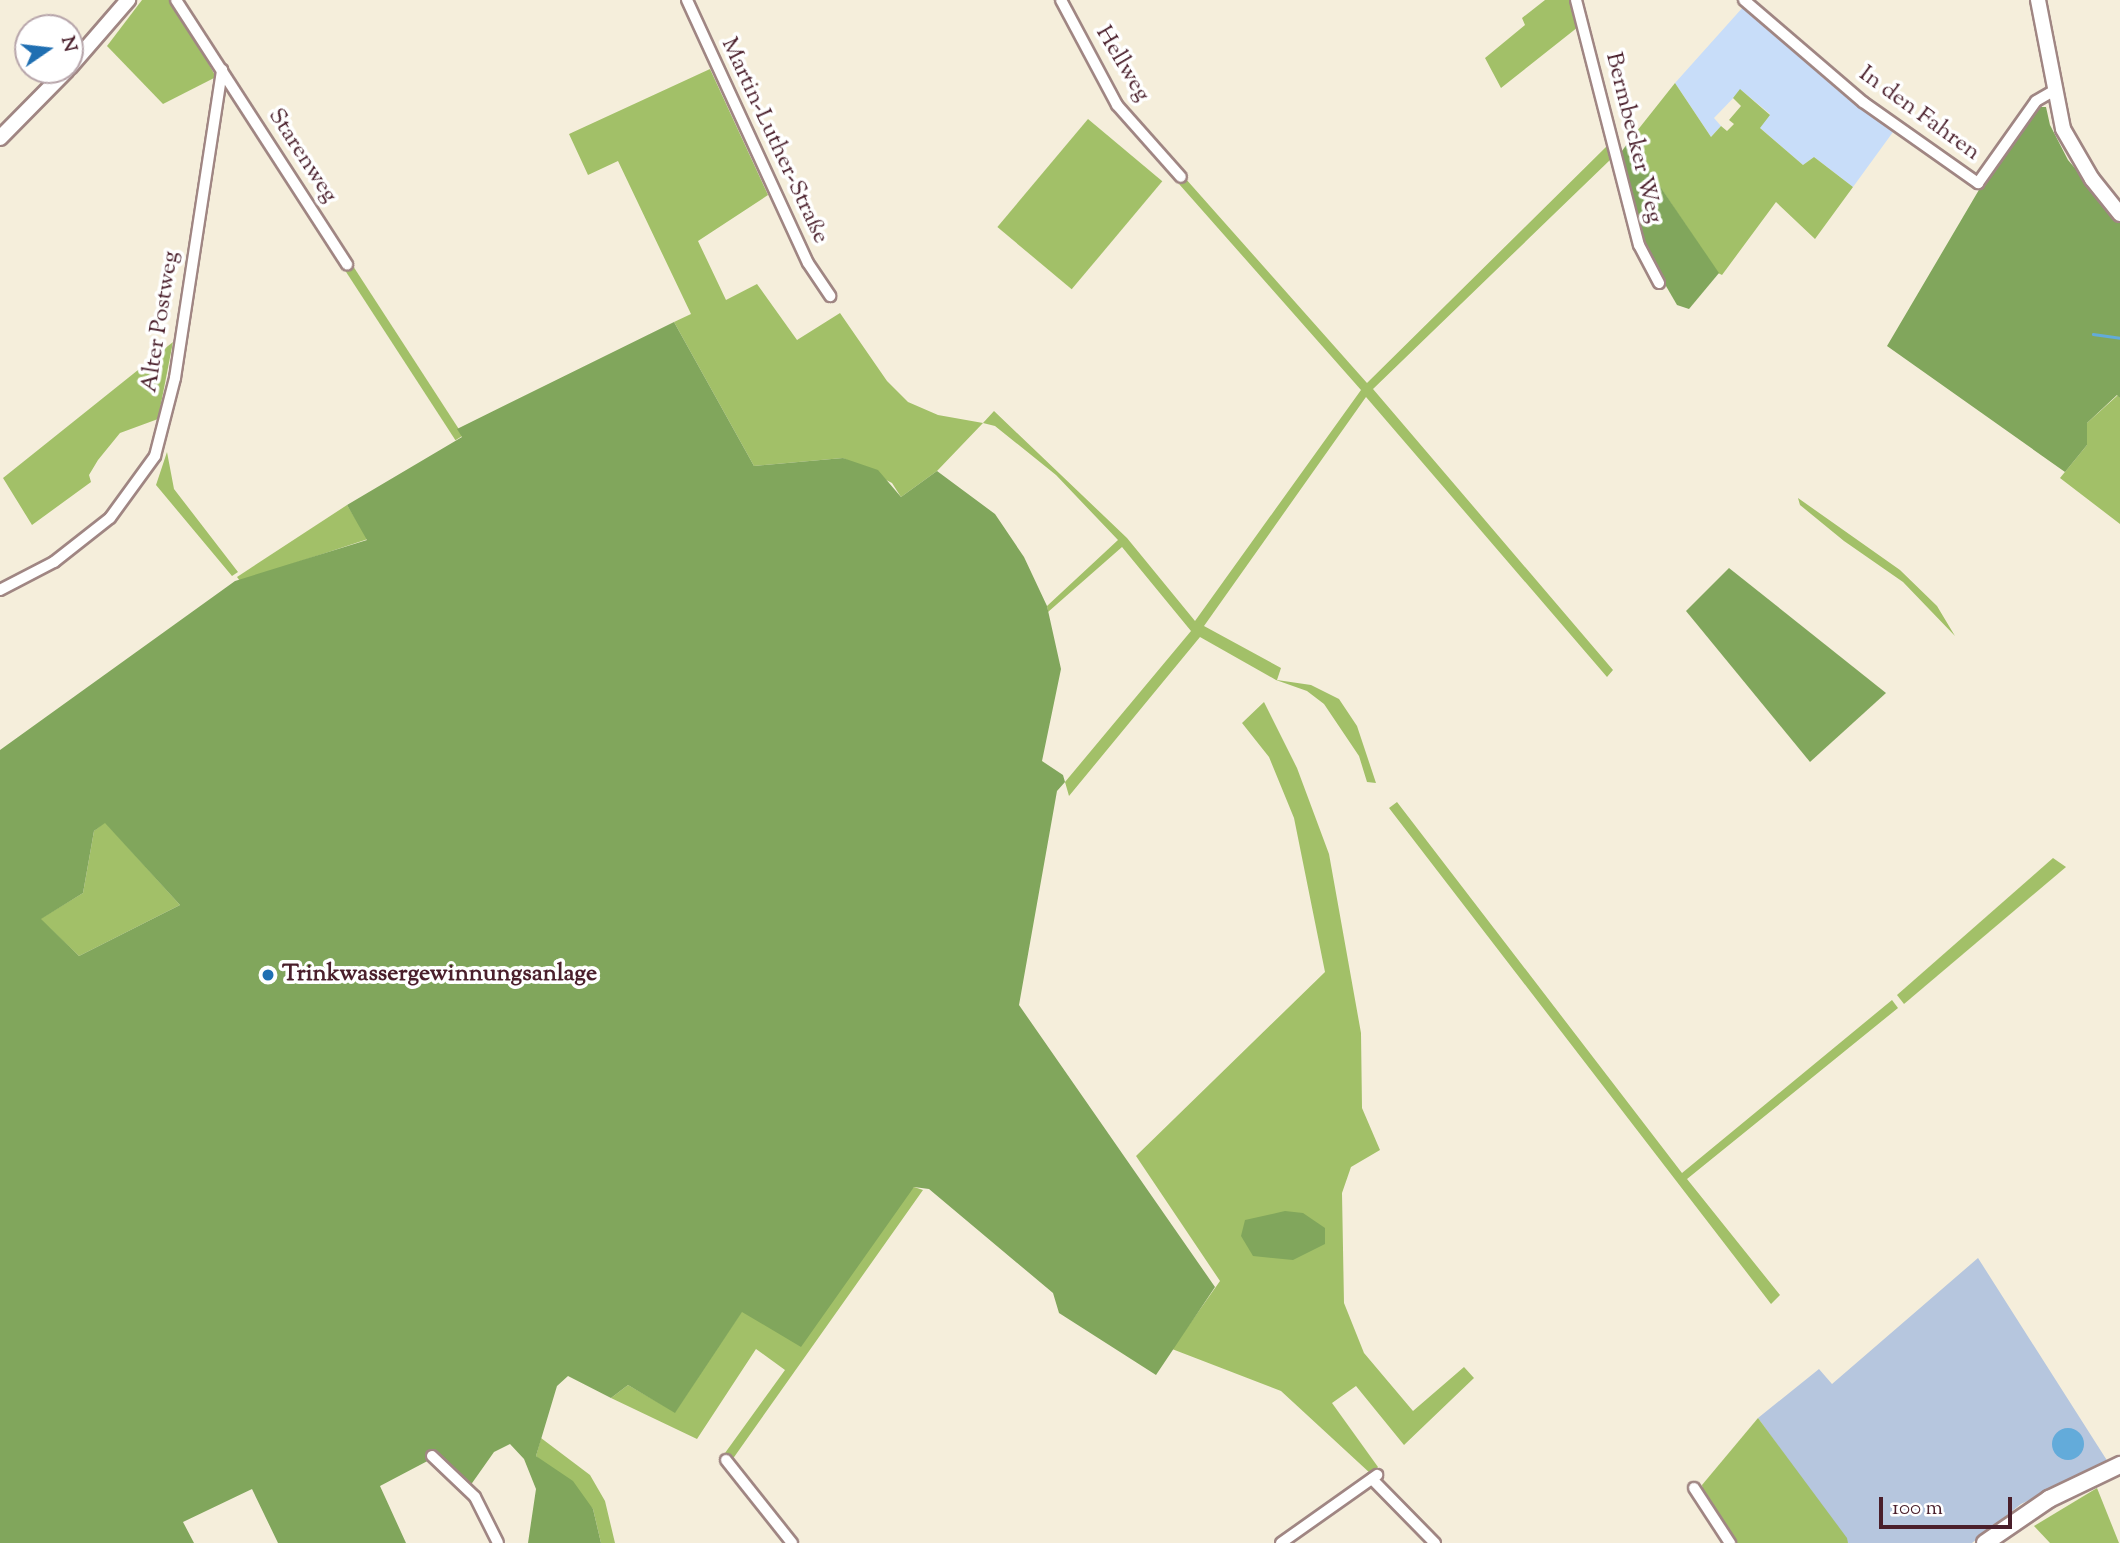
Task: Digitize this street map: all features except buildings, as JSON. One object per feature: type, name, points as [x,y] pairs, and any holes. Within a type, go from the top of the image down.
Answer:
[{"type":"main road","points":[[84,51],[128,0]]},
{"type":"main road","points":[[2038,0],[2049,40],[2053,90],[2075,154],[2120,214]]},
{"type":"main road","points":[[0,138],[54,84]]},
{"type":"main road","points":[[1985,1543],[2049,1499],[2120,1465]]},
{"type":"street","points":[[176,0],[222,70]]},
{"type":"street","name":"Martin-Luther-Straße","points":[[687,0],[808,263],[830,296]]},
{"type":"street","name":"Hellweg","points":[[1061,0],[1117,105],[1181,177]]},
{"type":"street","name":"Bermbecker Weg","points":[[1576,0],[1639,245],[1659,283]]},
{"type":"street","name":"In den Fahren","points":[[1744,0],[1863,102],[1978,183],[2036,101],[2053,90]]},
{"type":"street","name":"Starenweg","points":[[222,70],[347,264]]},
{"type":"street","name":"Alter Postweg","points":[[0,590],[54,562],[110,518],[155,456],[175,378],[222,70]]},
{"type":"street","points":[[432,1456],[475,1497],[498,1543]]},
{"type":"street","points":[[726,1460],[792,1543]]},
{"type":"street","points":[[1281,1543],[1374,1477],[1435,1543]]},
{"type":"street","points":[[1694,1488],[1730,1543]]},
{"type":"shaded area","points":[[1744,6],[1893,132],[1853,187],[1814,157],[1803,165],[1759,127],[1770,114],[1741,90],[1714,118],[1721,126],[1711,137],[1675,83]]},
{"type":"shaded area","points":[[1978,1258],[2108,1462],[2021,1504],[1972,1543],[1848,1543],[1758,1418],[1819,1369],[1832,1384]]},
{"type":"green space","points":[[142,0],[173,0],[216,77],[163,104],[107,46]]},
{"type":"green space","points":[[1545,0],[1570,0],[1578,27],[1501,88],[1485,58],[1525,25],[1522,18]]},
{"type":"green space","points":[[710,69],[768,195],[698,241],[726,300],[757,284],[797,340],[840,313],[887,381],[908,402],[938,415],[983,423],[937,471],[901,497],[892,483],[843,458],[754,466],[674,322],[691,314],[618,161],[588,175],[569,134]]},
{"type":"green space","points":[[1675,83],[1711,137],[1721,126],[1727,131],[1734,124],[1729,120],[1741,106],[1733,98],[1740,89],[1770,115],[1760,128],[1803,165],[1814,157],[1853,187],[1815,239],[1776,202],[1722,275],[1718,273],[1629,141]]},
{"type":"green space","points":[[2037,107],[2046,107],[2050,125],[2068,160],[2120,221],[2120,398],[2117,395],[2087,423],[2087,445],[2065,472],[1887,346],[1983,183]]},
{"type":"green space","points":[[1088,119],[1162,181],[1072,289],[997,227]]},
{"type":"green space","points":[[1629,141],[1719,273],[1689,309],[1677,305],[1644,248],[1622,167],[1622,151]]},
{"type":"green space","points":[[1607,146],[1610,160],[1373,389],[1613,670],[1607,677],[1366,397],[1204,626],[1281,668],[1277,680],[1311,685],[1339,699],[1357,726],[1376,783],[1367,782],[1359,756],[1324,704],[1307,691],[1276,680],[1200,637],[1069,796],[1065,782],[1191,631],[1122,547],[1048,612],[1047,606],[1118,540],[1056,475],[995,426],[983,423],[994,411],[1127,538],[1195,621],[1361,390],[1179,184],[1185,178],[1367,383]]},
{"type":"green space","points":[[353,266],[463,435],[455,440],[345,271]]},
{"type":"green space","points":[[674,322],[754,466],[843,458],[878,470],[901,497],[937,471],[995,514],[1024,557],[1047,606],[1061,669],[1042,761],[1063,775],[1065,782],[1057,791],[1019,1005],[1215,1287],[1156,1375],[1059,1313],[1053,1293],[929,1189],[914,1187],[801,1347],[742,1312],[675,1413],[628,1385],[611,1398],[568,1376],[557,1386],[536,1456],[573,1481],[593,1509],[601,1543],[528,1543],[536,1489],[524,1459],[510,1444],[494,1452],[470,1486],[437,1456],[380,1486],[406,1543],[278,1543],[252,1489],[183,1522],[194,1543],[0,1543],[0,750],[235,581],[367,540],[347,505],[462,437],[457,429]],"holes":[[[105,823],[180,905],[79,956],[41,919],[83,893],[94,831]]]},
{"type":"green space","points":[[173,342],[158,419],[120,433],[89,475],[91,482],[32,525],[3,478]]},
{"type":"green space","points":[[2118,395],[2120,524],[2060,478],[2087,445],[2087,423]]},
{"type":"green space","points":[[167,452],[174,489],[238,572],[232,576],[156,485]]},
{"type":"green space","points":[[1798,498],[1900,570],[1937,606],[1955,636],[1903,582],[1844,541],[1800,505]]},
{"type":"green space","points":[[347,505],[368,539],[240,581],[237,577]]},
{"type":"green space","points":[[1729,568],[1886,693],[1810,762],[1686,611]]},
{"type":"green space","points":[[1264,702],[1297,768],[1329,854],[1361,1033],[1362,1108],[1380,1150],[1351,1167],[1342,1193],[1344,1303],[1364,1353],[1413,1411],[1464,1367],[1474,1378],[1404,1445],[1356,1386],[1332,1403],[1378,1467],[1371,1474],[1281,1391],[1172,1349],[1220,1281],[1136,1156],[1325,972],[1294,818],[1269,757],[1242,723]]},
{"type":"green space","points":[[1397,802],[1682,1173],[1892,1000],[1898,1008],[1687,1179],[1780,1295],[1771,1304],[1389,808]]},
{"type":"green space","points":[[105,822],[180,905],[79,956],[40,919],[83,893],[94,831]]},
{"type":"green space","points":[[2053,858],[2066,867],[1904,1004],[1897,995]]},
{"type":"green space","points":[[914,1187],[923,1190],[732,1460],[725,1453],[785,1370],[756,1349],[697,1439],[611,1398],[628,1385],[675,1412],[742,1311]]},
{"type":"green space","points":[[1285,1211],[1303,1213],[1325,1228],[1325,1244],[1293,1260],[1253,1256],[1241,1236],[1245,1220]]},
{"type":"green space","points":[[1758,1418],[1847,1538],[1848,1543],[1735,1543],[1704,1497],[1702,1485]]},
{"type":"green space","points":[[541,1438],[590,1475],[605,1501],[615,1543],[601,1543],[593,1509],[536,1456]]},
{"type":"green space","points":[[2097,1488],[2119,1543],[2050,1543],[2034,1526]]},
{"type":"water","points":[[2068,1428],[2079,1433],[2084,1444],[2079,1455],[2068,1460],[2057,1455],[2052,1444],[2057,1433]]},
{"type":"waterway","points":[[2093,334],[2120,338]]},
{"type":"place","name":"Trinkwassergewinnungsanlage","points":[[268,975]]}]
